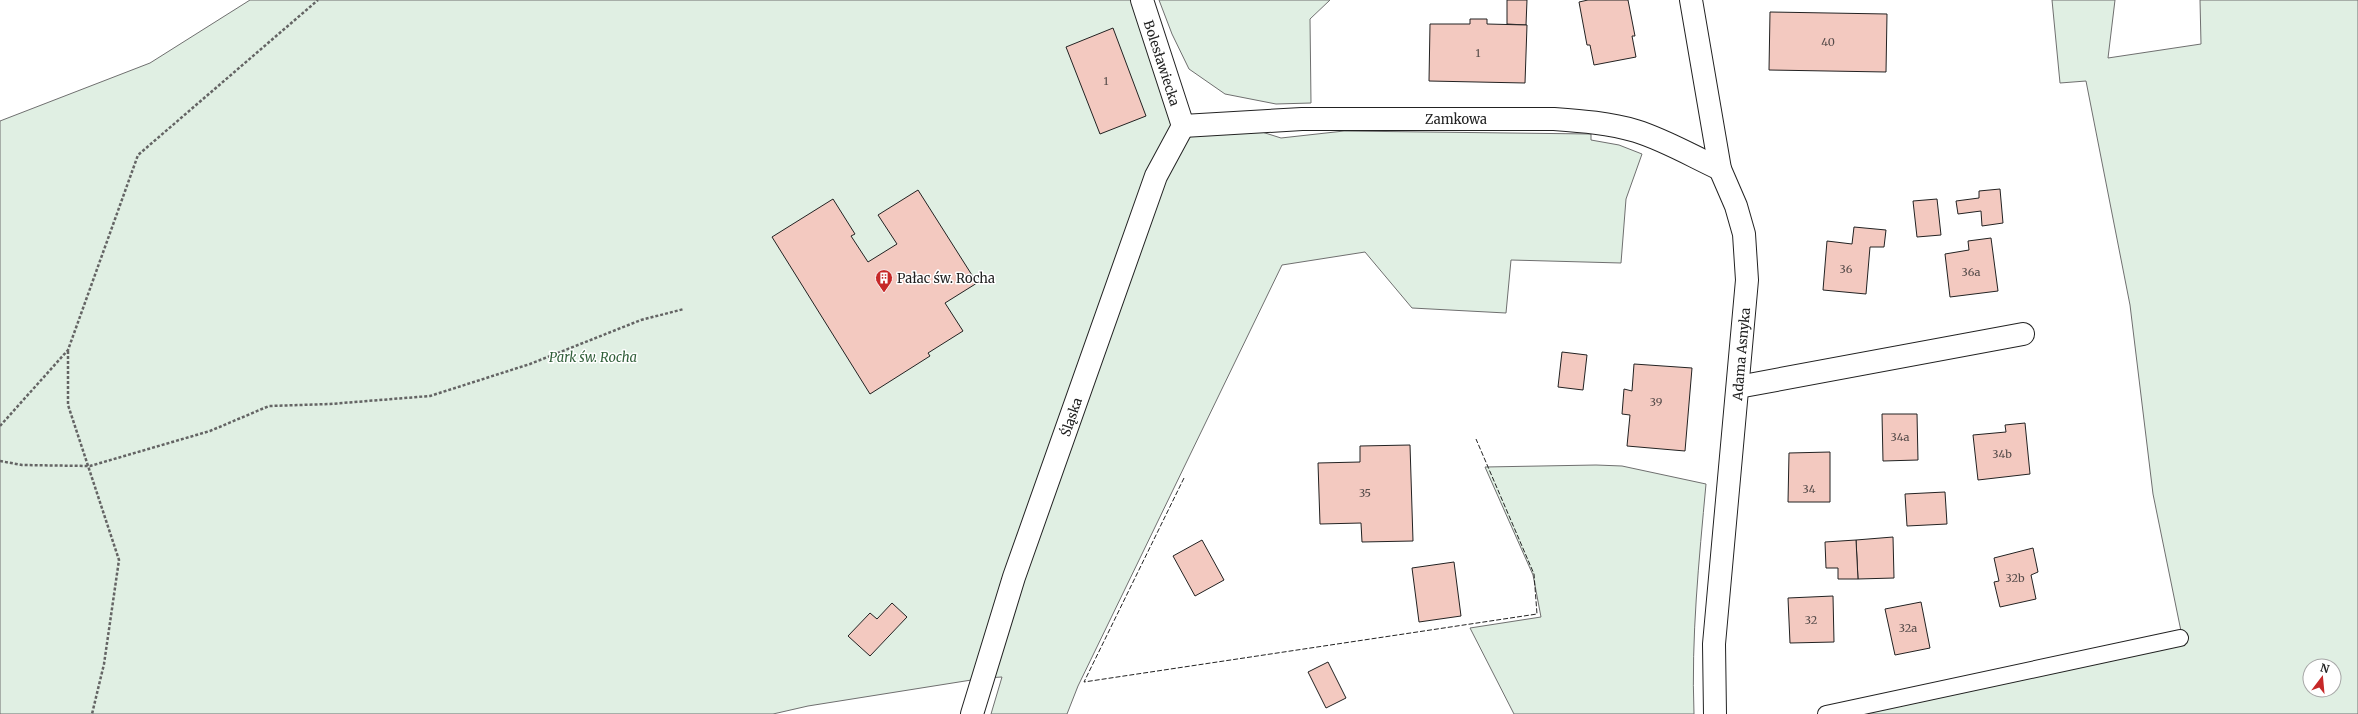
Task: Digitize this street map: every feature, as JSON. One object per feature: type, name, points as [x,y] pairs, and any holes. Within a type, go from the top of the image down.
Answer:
[{"type":"street","name":"Bolesławiecka","points":[[1142,0],[1182,126]]},
{"type":"street","name":"Adama Asnyka","points":[[1691,0],[1720,169],[1736,206],[1744,234],[1747,256],[1747,280],[1738,387],[1714,644],[1714,714]]},
{"type":"street","name":"Zamkowa","points":[[1182,126],[1302,119],[1554,119],[1582,121],[1637,132],[1673,146],[1720,169]]},
{"type":"street","name":"Śląska","points":[[972,714],[1014,577],[1156,176],[1182,126]]},
{"type":"street","points":[[1738,387],[2023,334]]},
{"type":"lane","points":[[1826,714],[2180,638]]},
{"type":"path","points":[[92,714],[104,664],[119,560],[90,466],[68,405],[68,350],[138,155],[318,0]]},
{"type":"path","points":[[0,460],[22,465],[90,466],[210,431],[269,406],[330,404],[430,396],[530,364],[641,320],[684,309]]},
{"type":"path","points":[[0,426],[68,350]]},
{"type":"green space","name":"Park św. Rocha","points":[[250,0],[1142,0],[1186,130],[1243,126],[1281,138],[1344,131],[1591,134],[1591,140],[1619,145],[1642,154],[1626,199],[1621,263],[1511,260],[1506,313],[1412,308],[1365,252],[1282,265],[1078,686],[1067,714],[991,714],[1002,677],[984,678],[808,706],[773,714],[0,714],[0,121],[150,63]]},
{"type":"green space","points":[[1159,0],[1330,0],[1310,19],[1311,103],[1276,104],[1225,94],[1189,69],[1172,34]]},
{"type":"green space","points":[[2052,0],[2115,0],[2108,58],[2201,44],[2200,0],[2358,0],[2358,714],[1830,714],[2182,636],[2153,494],[2130,305],[2086,81],[2060,83]]},
{"type":"green space","points":[[1622,466],[1706,484],[1698,570],[1693,685],[1694,714],[1514,714],[1470,628],[1541,617],[1533,575],[1485,467]]},
{"type":"building","points":[[1507,0],[1527,0],[1526,25],[1507,24]]},
{"type":"building","points":[[1588,0],[1628,0],[1635,36],[1632,36],[1636,57],[1594,65],[1590,45],[1587,45],[1579,2]]},
{"type":"building","points":[[1770,12],[1887,14],[1886,72],[1769,70]]},
{"type":"building","points":[[1470,19],[1487,19],[1487,24],[1527,25],[1525,83],[1429,81],[1430,24],[1470,24]]},
{"type":"building","points":[[1113,28],[1146,116],[1100,134],[1066,47]]},
{"type":"building","points":[[2000,189],[2003,223],[1982,226],[1981,211],[1958,214],[1956,201],[1979,198],[1979,191]]},
{"type":"building","name":"Pałac św. Rocha","points":[[918,190],[977,283],[945,303],[963,331],[928,353],[930,356],[870,394],[772,237],[833,199],[855,234],[851,236],[868,262],[897,244],[878,215]]},
{"type":"building","points":[[1937,199],[1941,235],[1917,237],[1913,201]]},
{"type":"building","points":[[1854,227],[1886,230],[1884,247],[1870,247],[1866,294],[1823,290],[1827,241],[1852,244]]},
{"type":"building","points":[[1991,238],[1998,291],[1950,297],[1945,254],[1969,250],[1968,241]]},
{"type":"building","points":[[1562,352],[1587,355],[1583,390],[1558,387]]},
{"type":"building","points":[[1634,364],[1692,368],[1685,451],[1627,446],[1630,415],[1622,414],[1624,389],[1632,391]]},
{"type":"building","points":[[1882,414],[1917,414],[1918,460],[1883,461]]},
{"type":"building","points":[[2025,423],[2030,474],[1978,480],[1973,435],[2006,432],[2005,425]]},
{"type":"building","points":[[1410,445],[1413,541],[1362,542],[1361,523],[1320,524],[1318,463],[1360,462],[1360,446]]},
{"type":"building","points":[[1830,452],[1830,502],[1788,502],[1789,453]]},
{"type":"building","points":[[1945,492],[1947,524],[1907,526],[1905,494]]},
{"type":"building","points":[[1893,537],[1894,578],[1858,579],[1856,540]]},
{"type":"building","points":[[1202,540],[1224,580],[1195,596],[1173,556]]},
{"type":"building","points":[[1856,540],[1858,579],[1838,579],[1838,568],[1826,568],[1825,542]]},
{"type":"building","points":[[2033,548],[2038,572],[2031,575],[2036,599],[2000,607],[1994,582],[1999,581],[1994,558]]},
{"type":"building","points":[[1454,562],[1461,616],[1419,622],[1412,568]]},
{"type":"building","points":[[1833,596],[1834,642],[1790,643],[1788,598]]},
{"type":"building","points":[[1921,602],[1930,648],[1895,655],[1885,609]]},
{"type":"building","points":[[892,603],[907,617],[870,656],[848,636],[870,613],[877,619]]},
{"type":"building","points":[[1328,662],[1346,698],[1326,708],[1308,672]]},
{"type":"fence","points":[[1184,478],[1084,682],[1537,614],[1534,574],[1476,439]]},
{"type":"place","name":"Pałac św. Rocha","points":[[884,293]]}]
